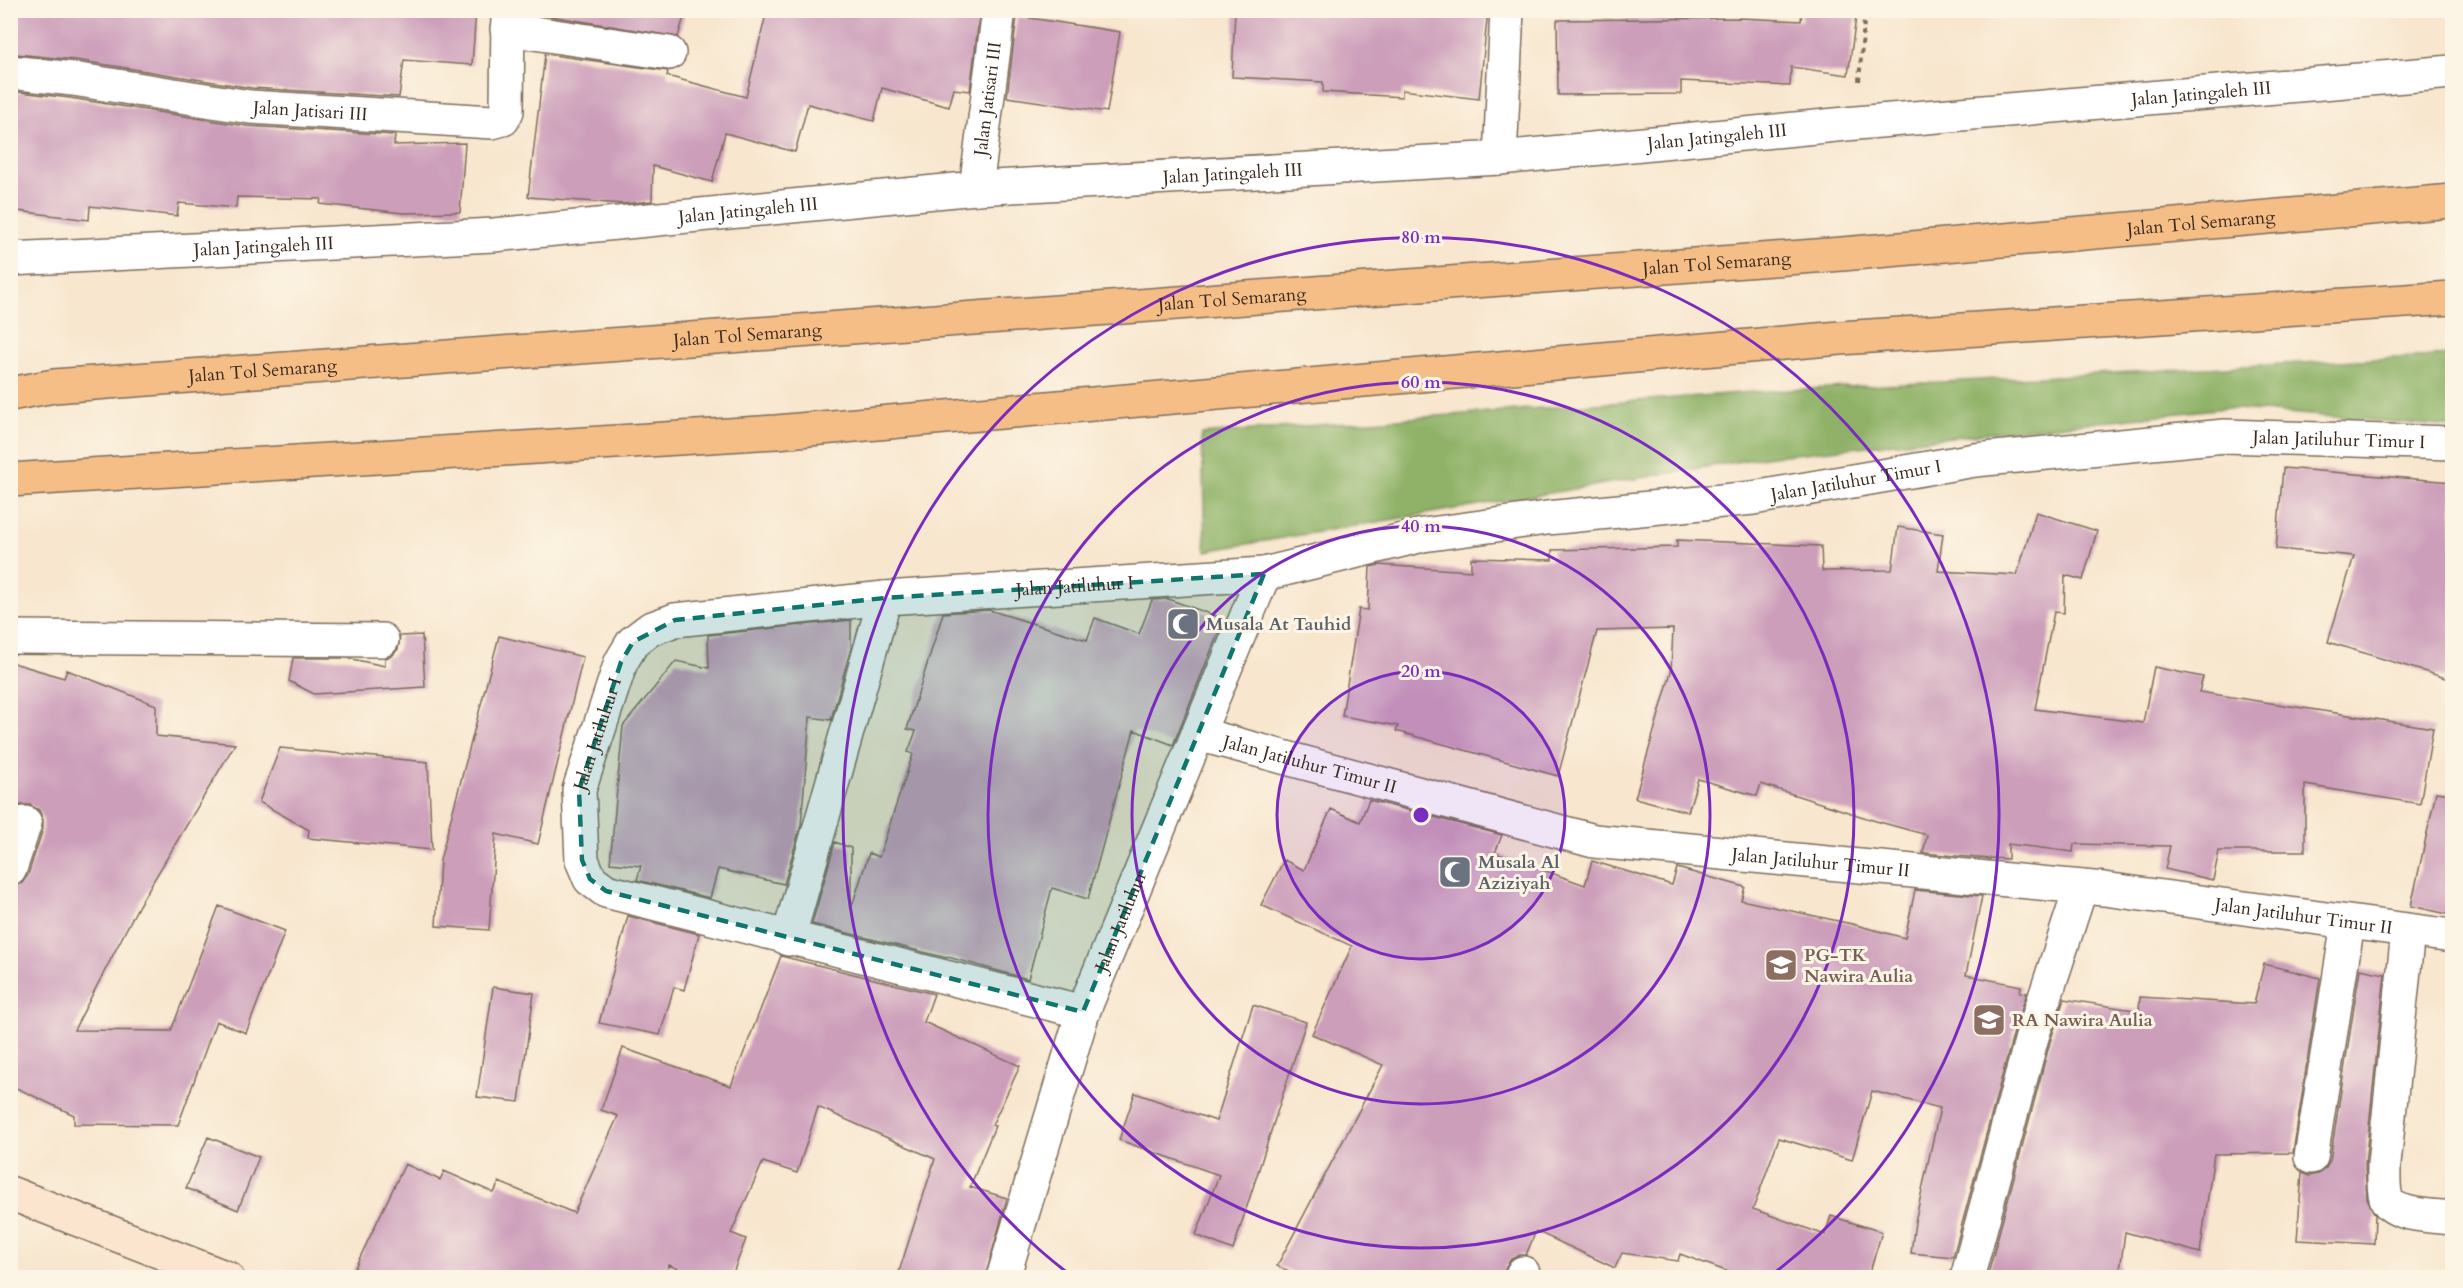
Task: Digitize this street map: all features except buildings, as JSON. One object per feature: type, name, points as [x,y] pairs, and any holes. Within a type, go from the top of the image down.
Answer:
[{"type":"highway","name":"Jalan Tol Semarang","points":[[10,394],[54,386],[1854,253],[2452,201]]},
{"type":"highway","points":[[10,480],[776,432],[1840,338],[2452,298]]},
{"type":"highway","points":[[10,386],[54,386]]},
{"type":"street","name":"Jalan Jatisari III","points":[[976,188],[999,10]]},
{"type":"street","points":[[1500,158],[1507,10]]},
{"type":"street","name":"Jalan Jatisari III","points":[[10,72],[73,79],[250,107],[492,122],[503,119],[507,111],[508,20]]},
{"type":"street","points":[[508,20],[669,53]]},
{"type":"street","name":"Jalan Jatingaleh III","points":[[10,259],[494,235],[976,188],[1500,158],[1856,123],[2452,72]]},
{"type":"street","name":"Jalan Jatiluhur Timur I","points":[[1264,574],[1423,535],[1547,518],[1753,498],[1975,460],[2225,436],[2452,443]]},
{"type":"street","name":"Jalan Jatiluhur I","points":[[1083,1012],[606,891],[590,879],[582,860],[579,790],[621,662],[633,642],[650,629],[675,620],[885,598],[1264,574]]},
{"type":"street","name":"Jalan Jatiluhur","points":[[1003,1278],[1083,1012],[1264,574]]},
{"type":"street","points":[[788,939],[885,598]]},
{"type":"street","points":[[10,637],[382,640]]},
{"type":"street","name":"Jalan Jatiluhur Timur II","points":[[1198,734],[1594,841],[2081,888],[2452,936]]},
{"type":"street","points":[[10,869],[25,823]]},
{"type":"street","points":[[1967,1278],[2032,1037],[2081,888]]},
{"type":"street","points":[[2311,1156],[2348,923]]},
{"type":"street","points":[[2408,931],[2384,1164],[2386,1199],[2391,1207],[2400,1211],[2452,1218]]},
{"type":"street","points":[[10,1193],[227,1278]]},
{"type":"path","points":[[1856,123],[1864,10]]},
{"type":"highlighted area","points":[[1264,574],[1083,1012],[606,891],[590,879],[582,860],[579,790],[621,662],[633,642],[675,620],[885,598]]},
{"type":"green space","points":[[2452,355],[2452,427],[2226,408],[1765,457],[1205,551],[1202,434],[1753,392]]},
{"type":"place","name":"Musala At Tauhid","points":[[1183,624]]},
{"type":"place","name":"Musala Al Aziziyah","points":[[1455,872]]},
{"type":"place","name":"PG-TK Nawira Aulia","points":[[1781,965]]},
{"type":"place","name":"RA Nawira Aulia","points":[[1989,1020]]}]
